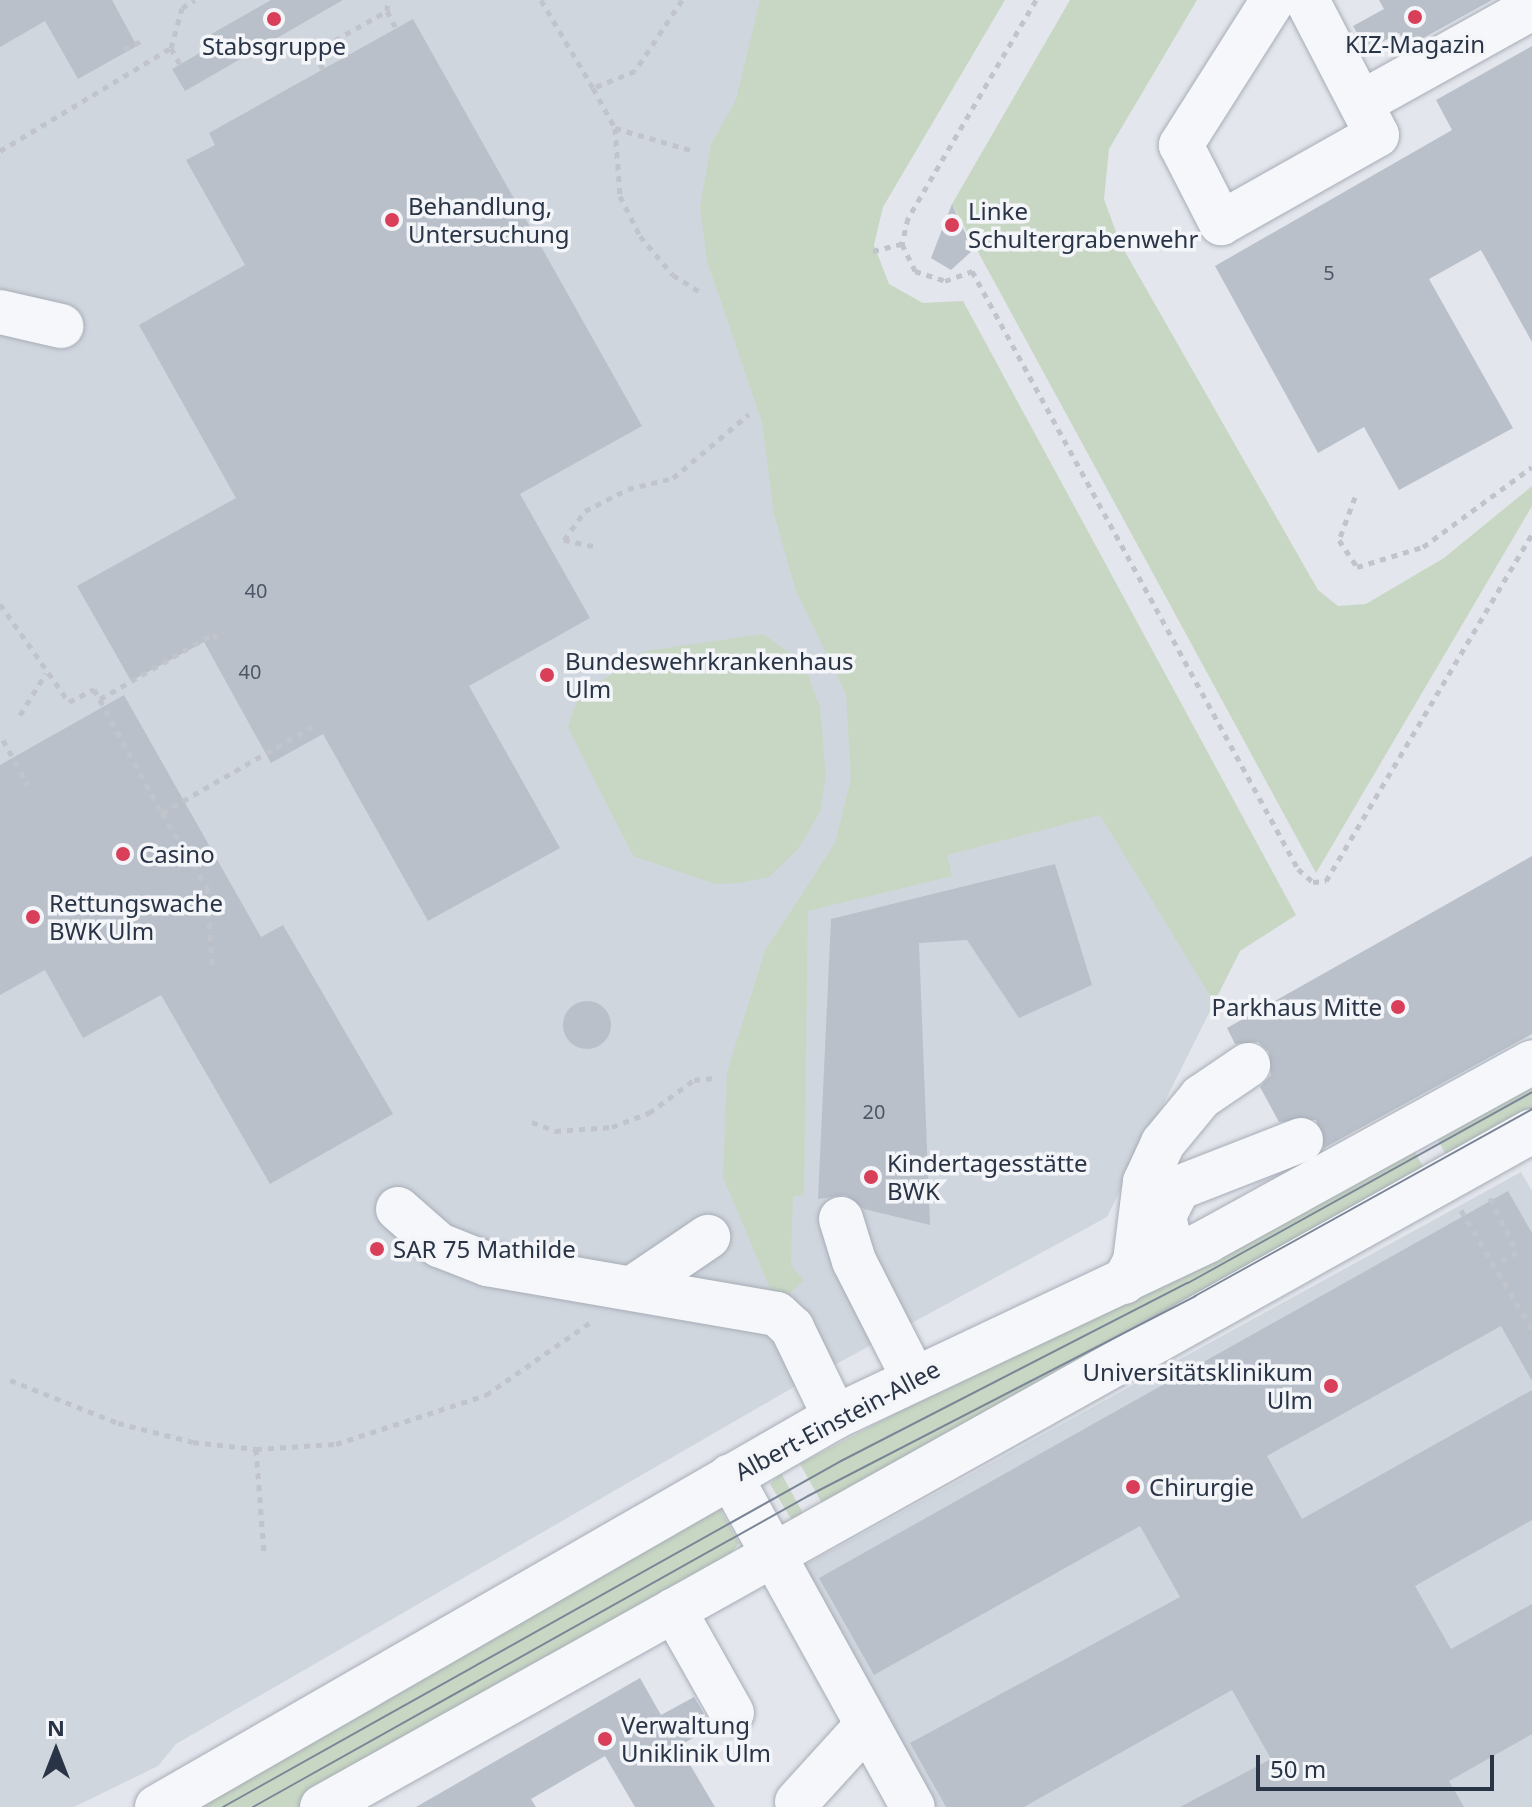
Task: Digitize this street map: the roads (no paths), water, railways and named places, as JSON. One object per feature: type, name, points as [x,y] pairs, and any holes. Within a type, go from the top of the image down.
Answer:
[{"type":"street","points":[[1273,0],[1181,145],[1221,223],[1377,135],[1307,0]]},
{"type":"street","points":[[1361,103],[1532,8]]},
{"type":"street","points":[[0,312],[61,326]]},
{"type":"street","name":"Albert-Einstein-Allee","points":[[157,1807],[835,1417],[913,1377],[1124,1282],[1532,1062]]},
{"type":"street","points":[[1124,1282],[1135,1261],[1145,1182],[1163,1143],[1201,1097],[1248,1065]]},
{"type":"street","points":[[322,1807],[1532,1131]]},
{"type":"street","points":[[1175,1256],[1164,1223],[1173,1192],[1301,1140]]},
{"type":"street","points":[[398,1209],[439,1245],[487,1264],[637,1285],[777,1314],[792,1328],[835,1417]]},
{"type":"street","points":[[841,1219],[854,1261],[913,1377]]},
{"type":"street","points":[[637,1285],[708,1237]]},
{"type":"street","points":[[730,1476],[913,1807]]},
{"type":"street","points":[[662,1617],[688,1693]]},
{"type":"street","points":[[662,1617],[732,1713]]},
{"type":"street","points":[[797,1802],[867,1725]]},
{"type":"tram line","points":[[223,1807],[841,1461],[1188,1283],[1532,1092]]},
{"type":"tram line","points":[[253,1807],[808,1496],[1195,1296],[1532,1109]]},
{"type":"place","name":"KIZ-Magazin","points":[[1415,17]]},
{"type":"place","name":"Stabsgruppe","points":[[274,19]]},
{"type":"place","name":"Behandlung, Untersuchung","points":[[392,220]]},
{"type":"place","name":"Linke Schultergrabenwehr","points":[[952,225]]},
{"type":"place","name":"Bundeswehrkrankenhaus Ulm","points":[[547,675]]},
{"type":"place","name":"Casino","points":[[123,854]]},
{"type":"place","name":"Rettungswache BWK Ulm","points":[[33,917]]},
{"type":"place","name":"Parkhaus Mitte","points":[[1398,1007]]},
{"type":"place","name":"Kindertagesstätte BWK","points":[[871,1177]]},
{"type":"place","name":"SAR 75 Mathilde","points":[[377,1249]]},
{"type":"place","name":"Universitätsklinikum Ulm","points":[[1331,1386]]},
{"type":"place","name":"Chirurgie","points":[[1133,1487]]},
{"type":"place","name":"Verwaltung Uniklinik Ulm","points":[[605,1739]]}]
